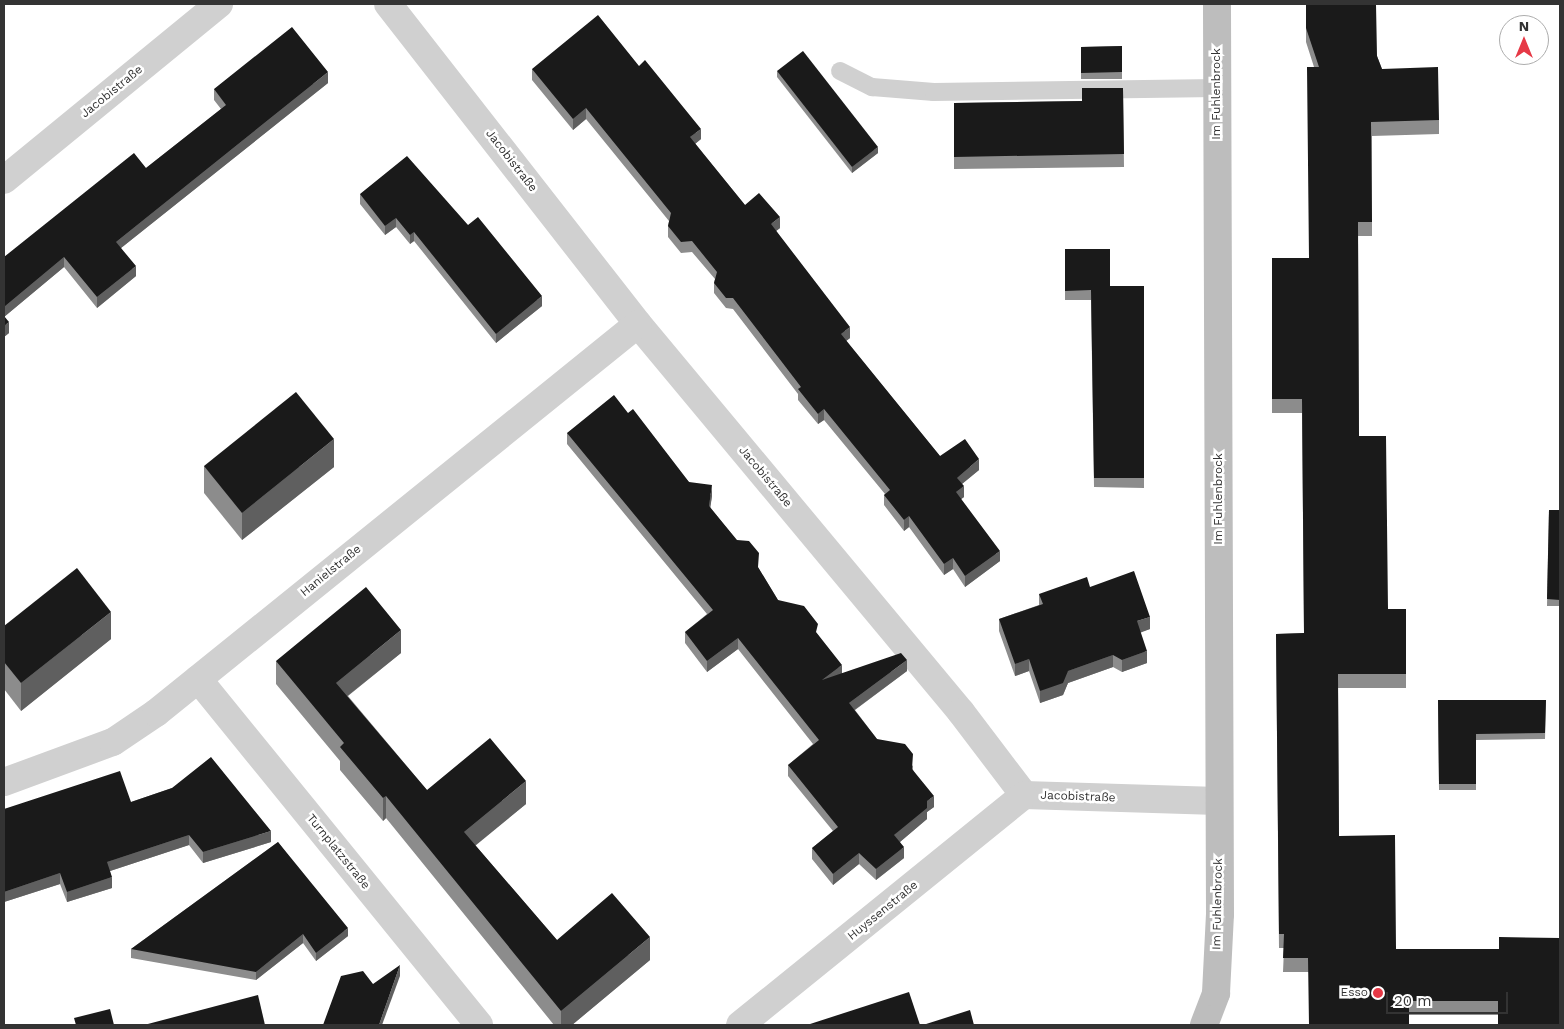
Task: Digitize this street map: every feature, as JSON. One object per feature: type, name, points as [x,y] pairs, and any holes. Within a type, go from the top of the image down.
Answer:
[{"type":"street","name":"Jacobistraße","points":[[4,180],[219,4]]},
{"type":"street","name":"Jacobistraße","points":[[388,4],[638,324],[961,712],[1024,795],[1218,801]]},
{"type":"street","name":"Im Fuhlenbrock","points":[[1217,4],[1218,801],[1216,993],[1225,1025]]},
{"type":"street","name":"Hanielstraße","points":[[4,782],[113,742],[198,678],[638,324]]},
{"type":"street","name":"Turnplatzstraße","points":[[198,678],[479,1025]]},
{"type":"street","name":"Huyssenstraße","points":[[740,1025],[1024,795]]},
{"type":"street","name":"Im Fuhlenbrock","points":[[1204,1025],[1216,993]]},
{"type":"lane","points":[[840,71],[872,87],[934,92],[1217,88]]},
{"type":"building","points":[[1306,4],[1376,4],[1377,56],[1382,69],[1438,67],[1439,120],[1371,122],[1372,222],[1358,222],[1359,436],[1386,436],[1388,609],[1406,609],[1406,674],[1338,674],[1339,836],[1395,835],[1396,949],[1499,949],[1499,937],[1560,938],[1560,1025],[1498,1025],[1498,1001],[1409,1001],[1409,1025],[1309,1025],[1308,958],[1283,958],[1284,934],[1279,934],[1276,634],[1304,633],[1302,399],[1272,399],[1272,258],[1309,258],[1307,67],[1319,67],[1306,28]]},
{"type":"building","points":[[598,15],[639,66],[645,60],[701,129],[690,137],[745,205],[759,193],[780,217],[771,224],[850,327],[841,334],[940,456],[965,439],[979,459],[957,478],[964,486],[956,492],[1000,551],[965,576],[953,558],[944,564],[909,516],[904,520],[884,495],[890,490],[824,409],[818,414],[798,389],[801,387],[733,298],[726,298],[714,283],[717,272],[692,241],[681,242],[668,226],[671,213],[586,108],[573,119],[532,69]]},
{"type":"building","points":[[292,27],[328,72],[116,242],[136,266],[97,297],[64,257],[4,307],[4,257],[134,153],[146,168],[226,105],[214,89]]},
{"type":"building","points":[[1122,46],[1122,72],[1081,73],[1081,47]]},
{"type":"building","points":[[803,51],[878,147],[852,167],[777,71]]},
{"type":"building","points":[[1082,88],[1123,88],[1124,154],[954,157],[954,103],[1082,101]]},
{"type":"building","points":[[407,156],[468,225],[478,217],[542,296],[496,334],[414,232],[410,235],[396,218],[385,226],[360,194]]},
{"type":"building","points":[[1065,249],[1110,249],[1110,286],[1144,286],[1144,478],[1094,478],[1091,290],[1065,291]]},
{"type":"building","points":[[4,316],[9,322],[4,326]]},
{"type":"building","points":[[296,392],[334,439],[242,513],[204,466]]},
{"type":"building","points":[[614,395],[628,413],[633,409],[689,482],[712,485],[709,506],[737,540],[749,541],[759,553],[758,567],[778,600],[804,606],[818,624],[816,632],[842,665],[822,680],[901,653],[907,660],[849,703],[877,739],[905,744],[913,754],[912,769],[934,796],[927,801],[927,808],[894,835],[904,847],[876,869],[859,853],[833,874],[812,848],[838,827],[788,765],[819,740],[738,638],[707,661],[685,632],[713,610],[567,433]]},
{"type":"building","points":[[1549,510],[1560,510],[1560,600],[1547,599]]},
{"type":"building","points":[[77,568],[111,612],[21,683],[4,662],[4,626]]},
{"type":"building","points":[[1134,571],[1150,617],[1137,621],[1147,651],[1122,660],[1113,655],[1068,671],[1063,683],[1040,691],[1029,659],[1015,664],[999,619],[1043,604],[1039,594],[1087,577],[1090,587]]},
{"type":"building","points":[[366,587],[401,630],[336,683],[427,790],[490,738],[526,781],[464,832],[557,940],[612,893],[650,937],[561,1011],[386,796],[383,798],[340,747],[344,743],[276,661]]},
{"type":"building","points":[[1438,700],[1546,700],[1545,733],[1476,734],[1476,784],[1439,784]]},
{"type":"building","points":[[211,757],[271,831],[203,852],[189,835],[107,862],[112,877],[67,892],[60,873],[4,892],[4,809],[120,771],[131,802],[172,788]]},
{"type":"building","points":[[278,842],[348,928],[316,953],[303,934],[256,972],[131,949]]},
{"type":"building","points":[[400,965],[379,1025],[323,1025],[341,976],[363,971],[373,984]]},
{"type":"building","points":[[909,992],[920,1025],[807,1025]]},
{"type":"building","points":[[258,995],[265,1025],[144,1025]]},
{"type":"building","points":[[110,1009],[114,1025],[76,1025],[74,1018]]},
{"type":"building","points":[[970,1010],[974,1025],[923,1025]]},
{"type":"place","name":"Esso","points":[[1378,993]]}]
